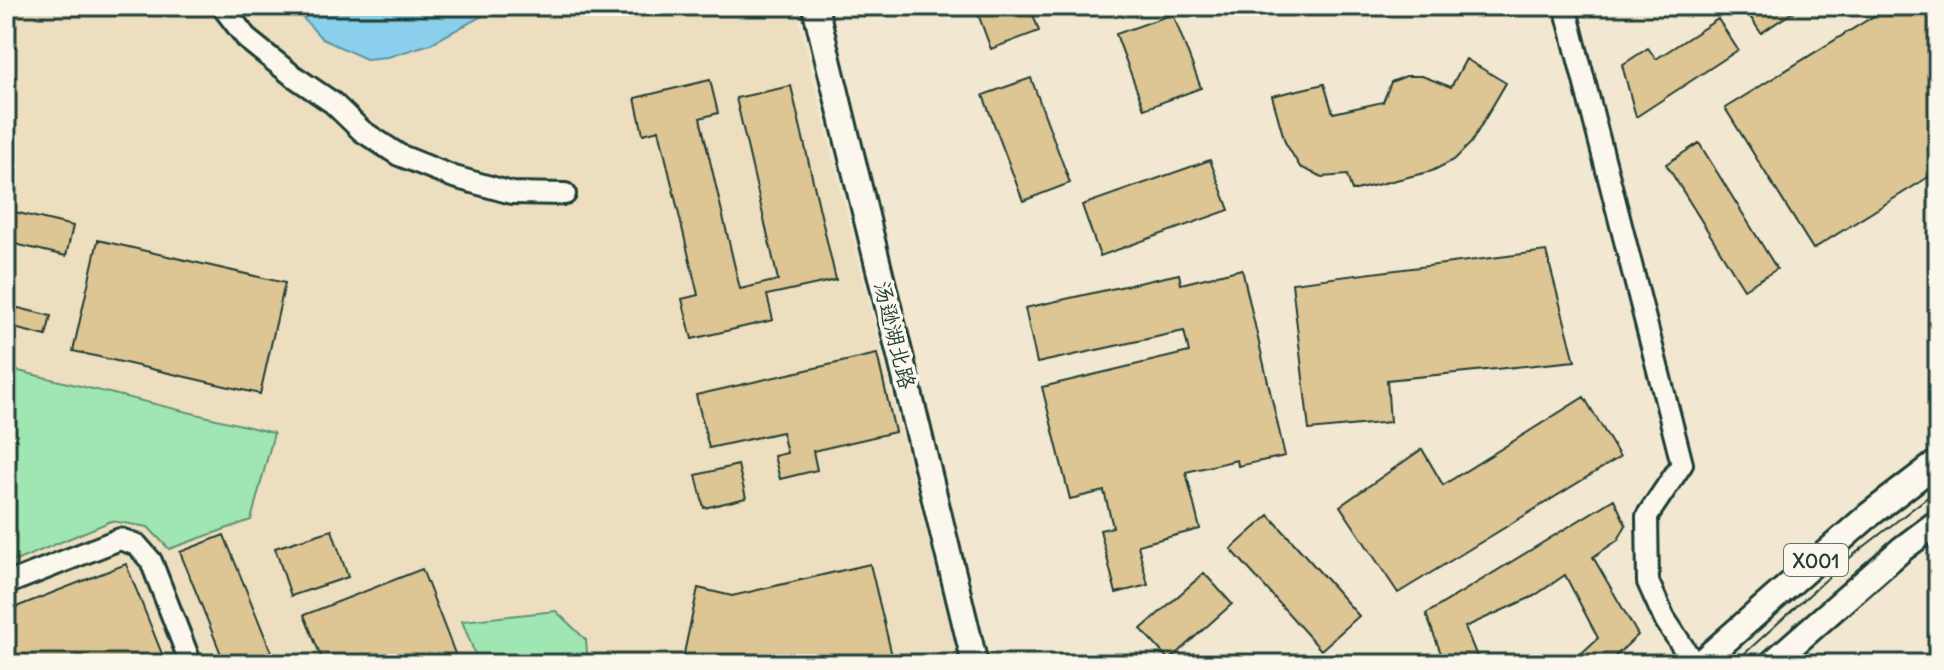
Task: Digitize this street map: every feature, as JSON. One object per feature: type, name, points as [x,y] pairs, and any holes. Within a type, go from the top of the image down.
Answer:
[{"type":"main road","name":"汤逊湖北路","points":[[815,6],[975,664]]},
{"type":"main road","name":"X001","points":[[1696,664],[1869,515],[1938,462]]},
{"type":"main road","name":"X001","points":[[1771,664],[1938,522]]},
{"type":"street","points":[[222,6],[248,40],[333,103],[362,131],[399,155],[454,177],[512,193],[565,194]]},
{"type":"street","points":[[1565,6],[1682,464],[1647,516],[1648,582],[1664,618],[1696,664]]},
{"type":"street","points":[[6,584],[120,539],[137,545],[151,561],[191,664]]},
{"type":"shaded area","points":[[6,6],[292,6],[322,39],[485,14],[486,6],[795,6],[959,664],[6,664]]},
{"type":"green space","points":[[6,368],[274,433],[251,520],[169,549],[148,527],[111,521],[6,565]]},
{"type":"green space","points":[[556,611],[586,640],[588,664],[479,664],[462,621]]},
{"type":"water","points":[[292,6],[486,6],[486,14],[430,44],[388,57],[366,59],[322,39]]},
{"type":"building","points":[[975,6],[1030,6],[1039,31],[991,49]]},
{"type":"building","points":[[1743,6],[1802,6],[1761,33]]},
{"type":"building","points":[[1890,6],[1938,6],[1938,171],[1813,249],[1725,108]]},
{"type":"building","points":[[1173,14],[1201,88],[1144,109],[1116,34]]},
{"type":"building","points":[[1718,19],[1738,50],[1636,117],[1622,65],[1648,48],[1656,59]]},
{"type":"building","points":[[1466,59],[1506,83],[1471,143],[1454,160],[1432,171],[1352,191],[1347,175],[1322,177],[1300,167],[1285,142],[1272,96],[1324,84],[1333,113],[1383,102],[1391,82],[1406,76],[1422,76],[1451,87]]},
{"type":"building","points":[[1031,78],[1070,183],[1023,201],[983,95]]},
{"type":"building","points":[[710,80],[718,113],[700,118],[740,289],[778,280],[736,98],[791,86],[836,280],[767,295],[773,320],[692,339],[682,299],[698,295],[659,130],[643,134],[635,98]]},
{"type":"building","points":[[1699,143],[1777,269],[1744,289],[1666,164]]},
{"type":"building","points":[[1210,160],[1229,210],[1100,256],[1082,205]]},
{"type":"building","points":[[6,210],[73,226],[66,256],[6,242]]},
{"type":"building","points":[[98,240],[285,283],[260,394],[73,351]]},
{"type":"building","points":[[1546,251],[1575,361],[1387,380],[1390,422],[1309,430],[1292,283]]},
{"type":"building","points":[[1242,269],[1285,456],[1238,466],[1237,460],[1186,472],[1200,529],[1138,545],[1148,585],[1116,593],[1100,530],[1113,527],[1104,491],[1070,499],[1042,387],[1189,352],[1184,331],[1037,363],[1025,308],[1179,274],[1181,284]]},
{"type":"building","points":[[6,305],[51,316],[46,336],[6,326]]},
{"type":"building","points":[[877,354],[895,432],[813,451],[817,470],[780,479],[774,456],[787,453],[782,432],[709,448],[696,395]]},
{"type":"building","points":[[1584,397],[1620,457],[1398,593],[1340,506],[1422,449],[1443,485]]},
{"type":"building","points":[[738,465],[746,498],[704,508],[696,475]]},
{"type":"building","points":[[1614,499],[1626,525],[1618,540],[1593,557],[1638,635],[1607,664],[1570,664],[1598,638],[1565,575],[1534,596],[1465,627],[1480,664],[1445,664],[1426,614]]},
{"type":"building","points":[[1269,515],[1359,616],[1321,650],[1231,549]]},
{"type":"building","points":[[332,530],[348,577],[291,596],[275,548]]},
{"type":"building","points":[[224,535],[276,664],[225,664],[180,552]]},
{"type":"building","points":[[126,564],[166,664],[6,664],[6,611]]},
{"type":"building","points":[[870,564],[894,664],[711,664],[683,658],[698,588],[732,596]]},
{"type":"building","points":[[422,569],[459,664],[324,664],[304,615]]},
{"type":"building","points":[[1204,573],[1232,604],[1169,660],[1141,629]]},
{"type":"tram line","points":[[1733,664],[1852,556],[1938,489]]}]
